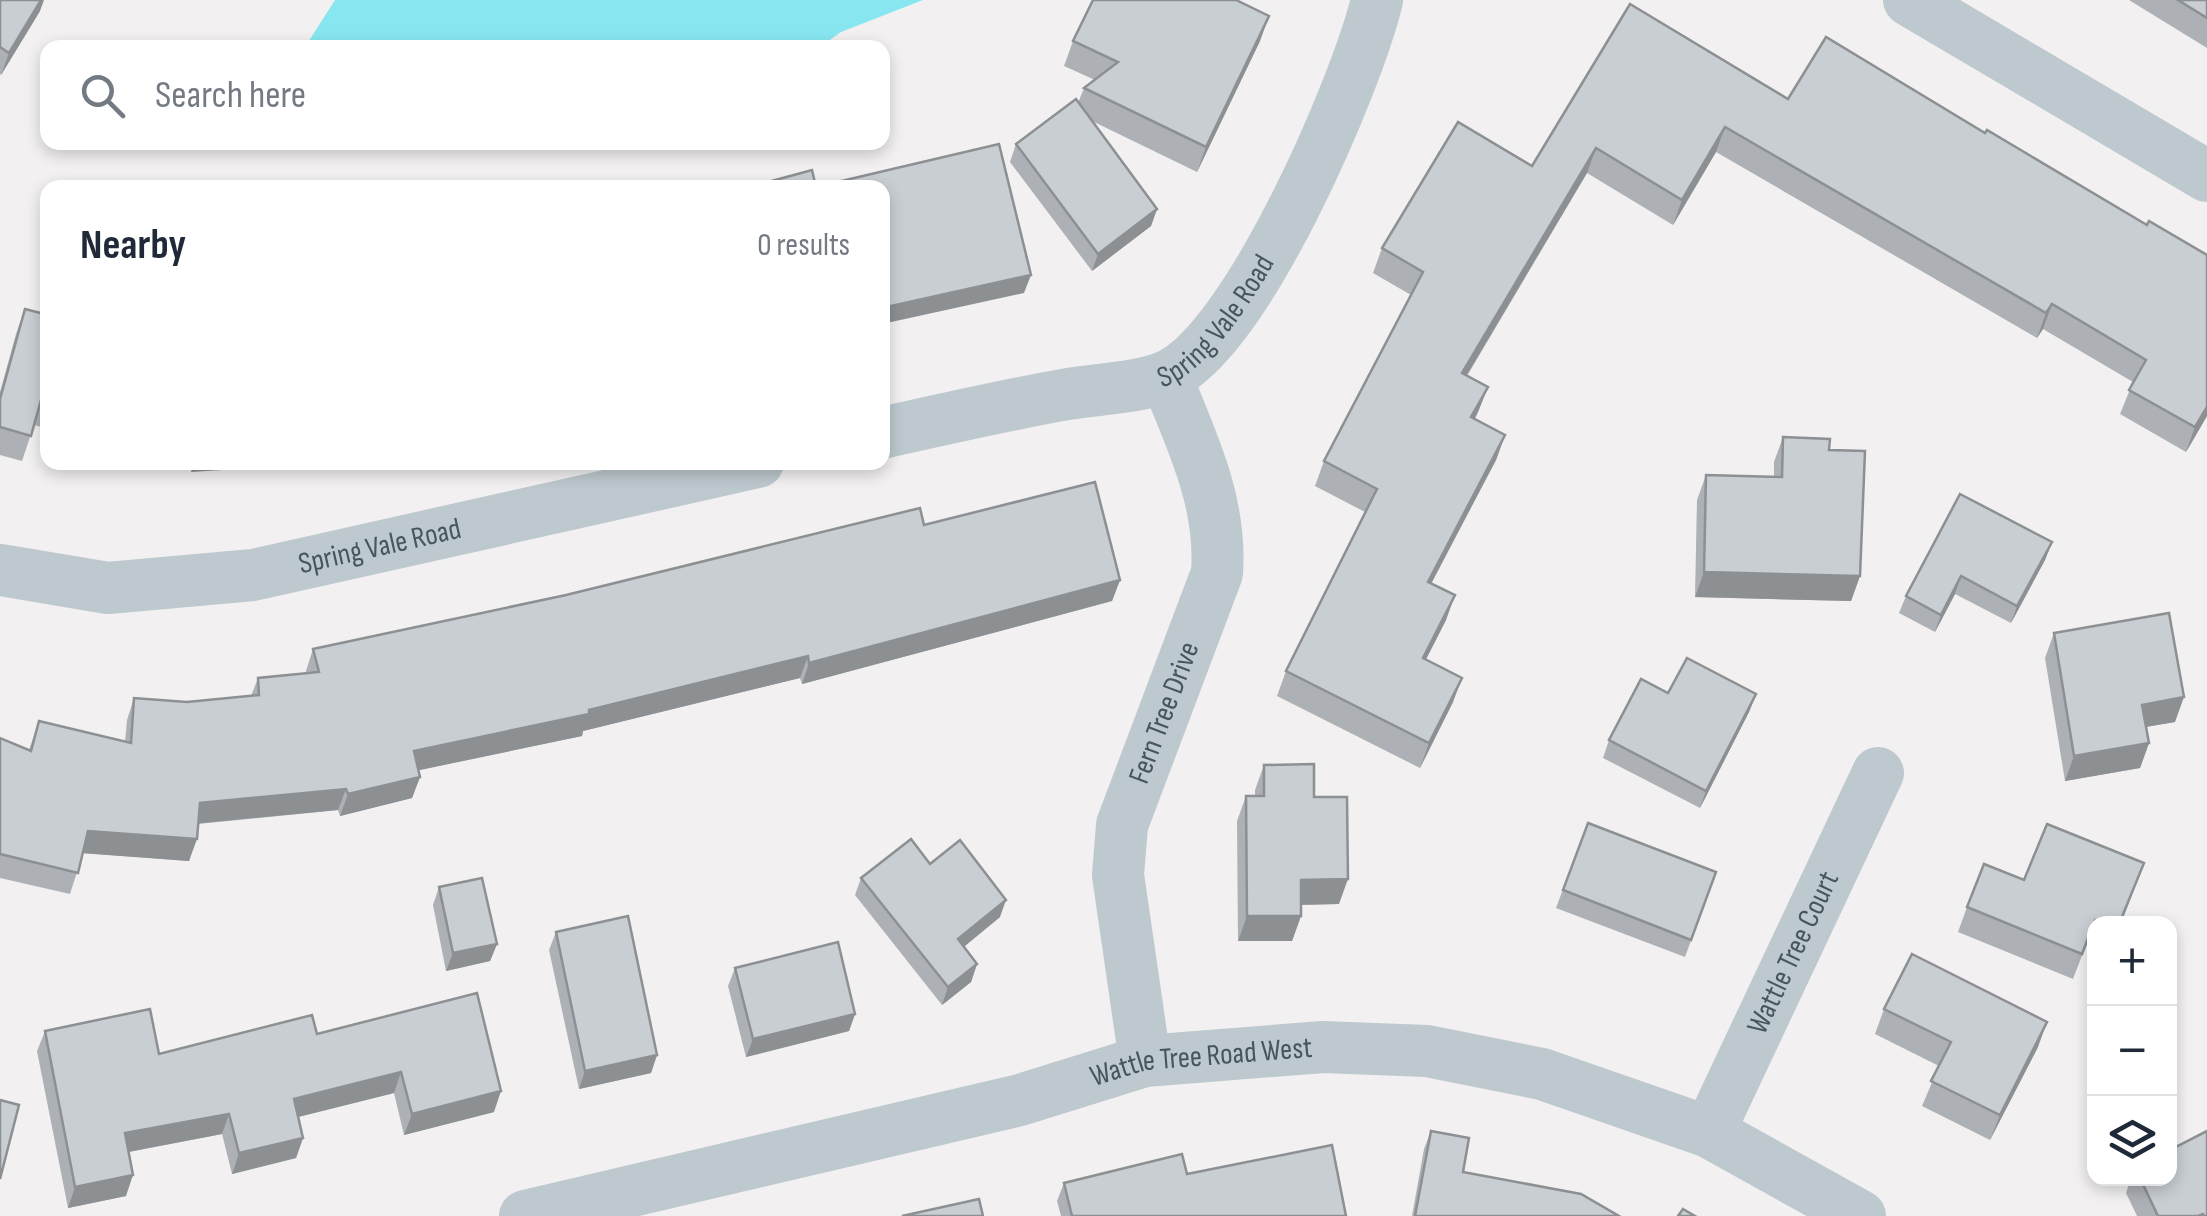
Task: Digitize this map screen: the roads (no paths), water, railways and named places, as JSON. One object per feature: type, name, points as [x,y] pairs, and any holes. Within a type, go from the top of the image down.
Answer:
[{"type":"street","name":"Spring Vale Road","points":[[890,431],[998,406],[1166,377],[1219,331],[1276,240],[1332,128],[1377,0]]},
{"type":"street","points":[[1910,0],[2207,176]]},
{"type":"street","name":"Fern Tree Drive","points":[[1145,1060],[1118,875],[1122,826],[1217,573],[1220,530],[1206,476],[1166,377]]},
{"type":"street","name":"Spring Vale Road","points":[[0,570],[108,588],[253,575],[722,470]]},
{"type":"street","name":"Wattle Tree Court","points":[[1709,1132],[1878,773]]},
{"type":"street","name":"Wattle Tree Road West","points":[[525,1216],[1020,1100],[1145,1060],[1323,1047],[1426,1051],[1542,1074],[1709,1132],[1860,1216]]},
{"type":"water","points":[[335,0],[923,0],[830,40],[309,40]]}]
